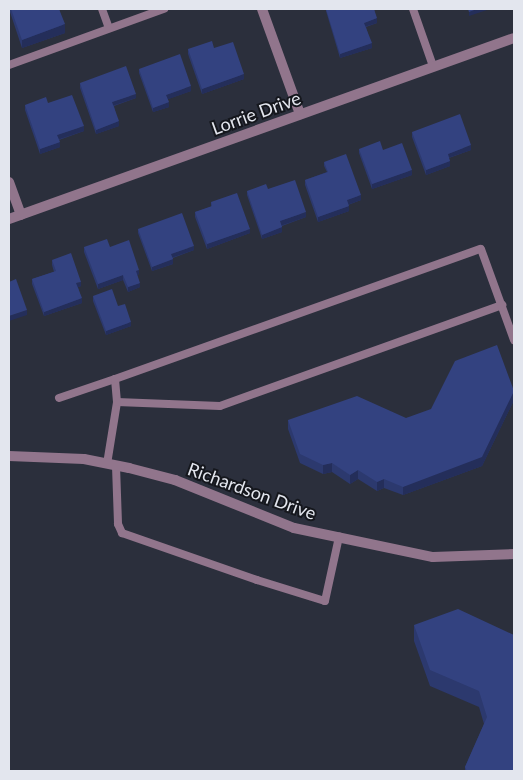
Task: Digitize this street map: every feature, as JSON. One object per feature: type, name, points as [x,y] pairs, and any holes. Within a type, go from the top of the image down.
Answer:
[{"type":"street","points":[[262,9],[300,114]]},
{"type":"street","name":"Lorrie Drive","points":[[9,220],[514,38]]},
{"type":"street","points":[[9,182],[21,215]]},
{"type":"street","name":"Richardson Drive","points":[[9,456],[66,458],[111,465],[176,480],[294,528],[433,557],[514,554]]},
{"type":"lane","points":[[102,9],[109,28]]},
{"type":"lane","points":[[9,65],[164,9]]},
{"type":"lane","points":[[413,9],[434,66]]},
{"type":"lane","points":[[58,398],[481,249],[514,340]]},
{"type":"lane","points":[[118,402],[220,406],[502,305]]},
{"type":"lane","points":[[115,379],[118,402],[111,465],[118,524],[122,534],[325,601],[339,537]]},
{"type":"building","points":[[11,9],[59,9],[65,24],[22,40]]},
{"type":"building","points":[[326,9],[374,9],[377,18],[364,23],[372,43],[340,54]]},
{"type":"building","points":[[212,41],[214,48],[233,42],[244,74],[202,89],[188,49]]},
{"type":"building","points":[[180,54],[191,86],[166,95],[169,102],[153,108],[139,69]]},
{"type":"building","points":[[126,66],[136,94],[112,102],[119,121],[96,130],[80,83]]},
{"type":"building","points":[[72,95],[84,126],[57,135],[60,142],[40,149],[25,105],[46,97],[48,103]]},
{"type":"building","points":[[460,114],[471,145],[448,154],[450,161],[426,170],[412,132]]},
{"type":"building","points":[[380,141],[383,150],[402,143],[412,170],[372,184],[359,149]]},
{"type":"building","points":[[346,154],[361,195],[347,200],[349,206],[318,217],[305,180],[328,172],[324,162]]},
{"type":"building","points":[[295,180],[306,212],[280,221],[282,227],[262,235],[247,191],[266,184],[268,189]]},
{"type":"building","points":[[237,193],[250,229],[207,244],[195,212],[212,206],[211,202]]},
{"type":"building","points":[[182,213],[194,246],[171,254],[173,259],[152,267],[138,229]]},
{"type":"building","points":[[107,239],[110,247],[129,240],[139,270],[136,271],[140,283],[128,287],[123,275],[98,284],[84,247]]},
{"type":"building","points":[[71,253],[81,282],[76,283],[82,298],[44,312],[32,279],[56,271],[52,260]]},
{"type":"building","points":[[16,279],[27,310],[9,316],[9,282]]},
{"type":"building","points":[[112,289],[118,306],[125,304],[131,322],[106,331],[93,296]]},
{"type":"building","points":[[497,345],[514,391],[482,457],[403,487],[384,479],[377,482],[358,470],[350,475],[332,463],[323,465],[300,454],[288,420],[357,396],[406,418],[431,409],[455,361]]},
{"type":"building","points":[[458,609],[514,635],[514,771],[467,771],[465,767],[487,717],[479,691],[430,670],[414,625]]}]
